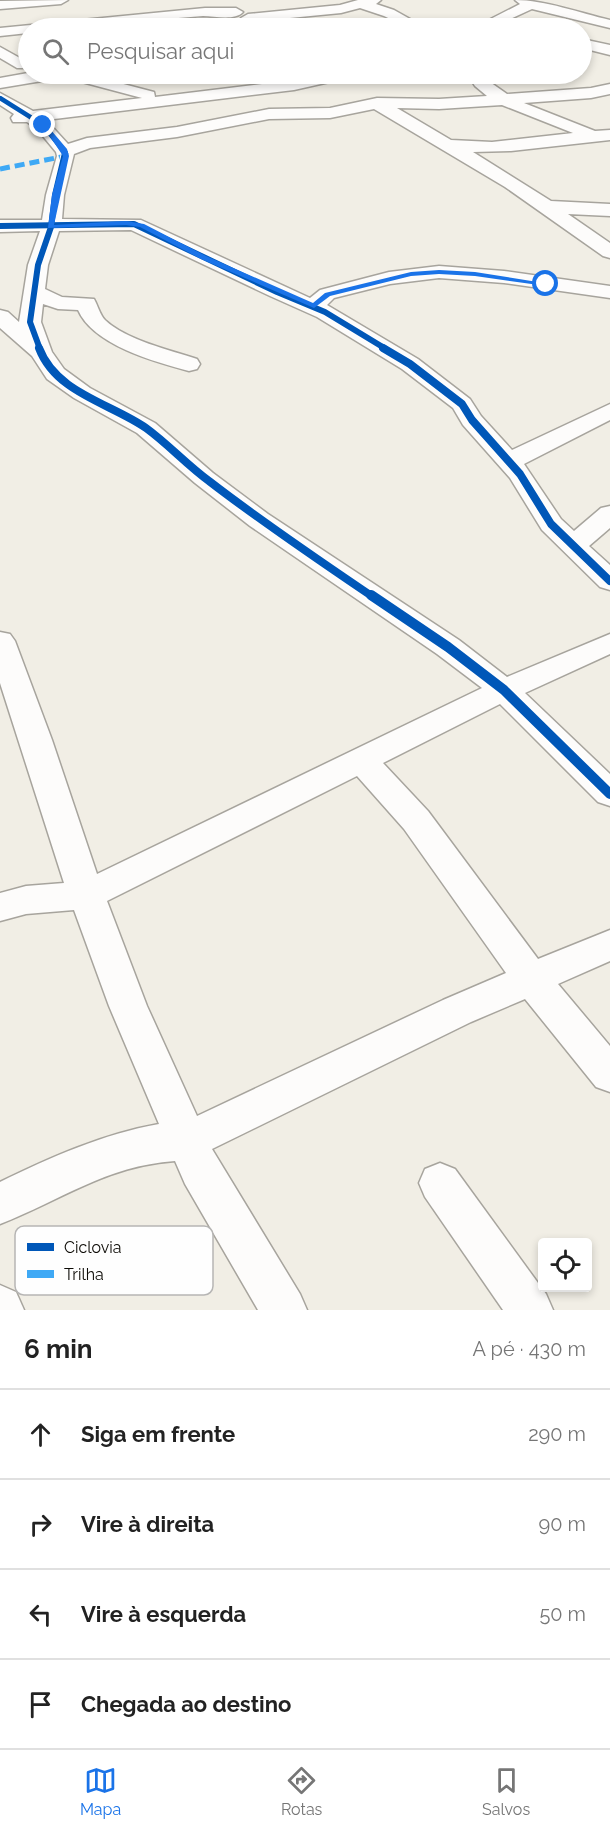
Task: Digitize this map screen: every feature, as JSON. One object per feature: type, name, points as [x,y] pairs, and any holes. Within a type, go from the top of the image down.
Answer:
[{"type":"street","points":[[0,6],[61,0]]},
{"type":"street","points":[[220,1],[243,10]]},
{"type":"street","points":[[142,18],[243,10],[330,10],[365,2],[399,18]]},
{"type":"street","points":[[507,18],[536,9],[580,18]]},
{"type":"street","points":[[592,20],[610,24]]},
{"type":"street","points":[[0,32],[18,30]]},
{"type":"street","points":[[592,46],[610,50]]},
{"type":"street","points":[[0,52],[18,62]]},
{"type":"street","points":[[0,63],[18,65]]},
{"type":"street","points":[[0,83],[18,80]]},
{"type":"street","points":[[107,84],[165,99]]},
{"type":"street","points":[[483,84],[507,100],[563,125],[607,135]]},
{"type":"street","points":[[294,85],[352,87],[482,165],[547,207],[610,252]]},
{"type":"street","points":[[0,121],[294,85],[352,87],[439,104],[591,93],[610,89]]},
{"type":"street","points":[[65,151],[87,143],[177,132],[259,116],[330,113],[352,87]]},
{"type":"street","points":[[3,101],[43,125],[65,151],[64,172],[39,265],[30,322],[41,352],[55,374],[71,387],[146,428],[230,498],[413,621],[504,690],[610,794]]},
{"type":"street","points":[[444,144],[483,148],[607,135]]},
{"type":"street","points":[[482,165],[513,146]]},
{"type":"street","points":[[547,207],[610,210]]},
{"type":"street","points":[[0,226],[51,227],[119,223],[142,226],[203,258],[314,306],[410,364],[462,404],[472,420],[510,461],[551,524],[610,581]]},
{"type":"street","points":[[314,306],[327,294],[337,291],[389,278],[439,272],[504,277],[610,292]]},
{"type":"street","points":[[34,292],[58,303],[86,304],[97,323],[110,332],[158,354],[189,364]]},
{"type":"street","points":[[0,317],[41,352]]},
{"type":"street","points":[[510,461],[610,411]]},
{"type":"street","points":[[573,546],[610,514]]},
{"type":"street","points":[[0,907],[26,900],[87,896],[363,762],[504,690],[610,643]]},
{"type":"street","points":[[2,652],[36,740],[87,896],[128,1006],[200,1170],[284,1310]]},
{"type":"street","points":[[363,762],[416,819],[532,980],[610,1075]]},
{"type":"street","points":[[0,1204],[77,1165],[114,1152],[156,1142],[186,1141],[457,1011],[610,945]]},
{"type":"street","points":[[440,1183],[530,1310]]},
{"type":"marked path","points":[[0,169],[66,156]]},
{"type":"cycle path","points":[[0,98],[43,125],[65,151],[66,156],[55,195],[51,227],[38,265],[30,322],[41,352],[55,374],[82,393],[146,428],[204,478],[259,520],[448,647],[504,690],[610,794]]},
{"type":"cycle path","points":[[0,226],[134,224],[277,292],[325,312],[410,364],[462,404],[472,420],[520,474],[551,524],[610,581]]},
{"type":"route","points":[[43,125],[65,151],[66,156],[51,227],[112,223],[142,226],[203,258],[277,292],[314,306],[327,294],[411,274],[439,272],[475,274],[546,284]]}]
